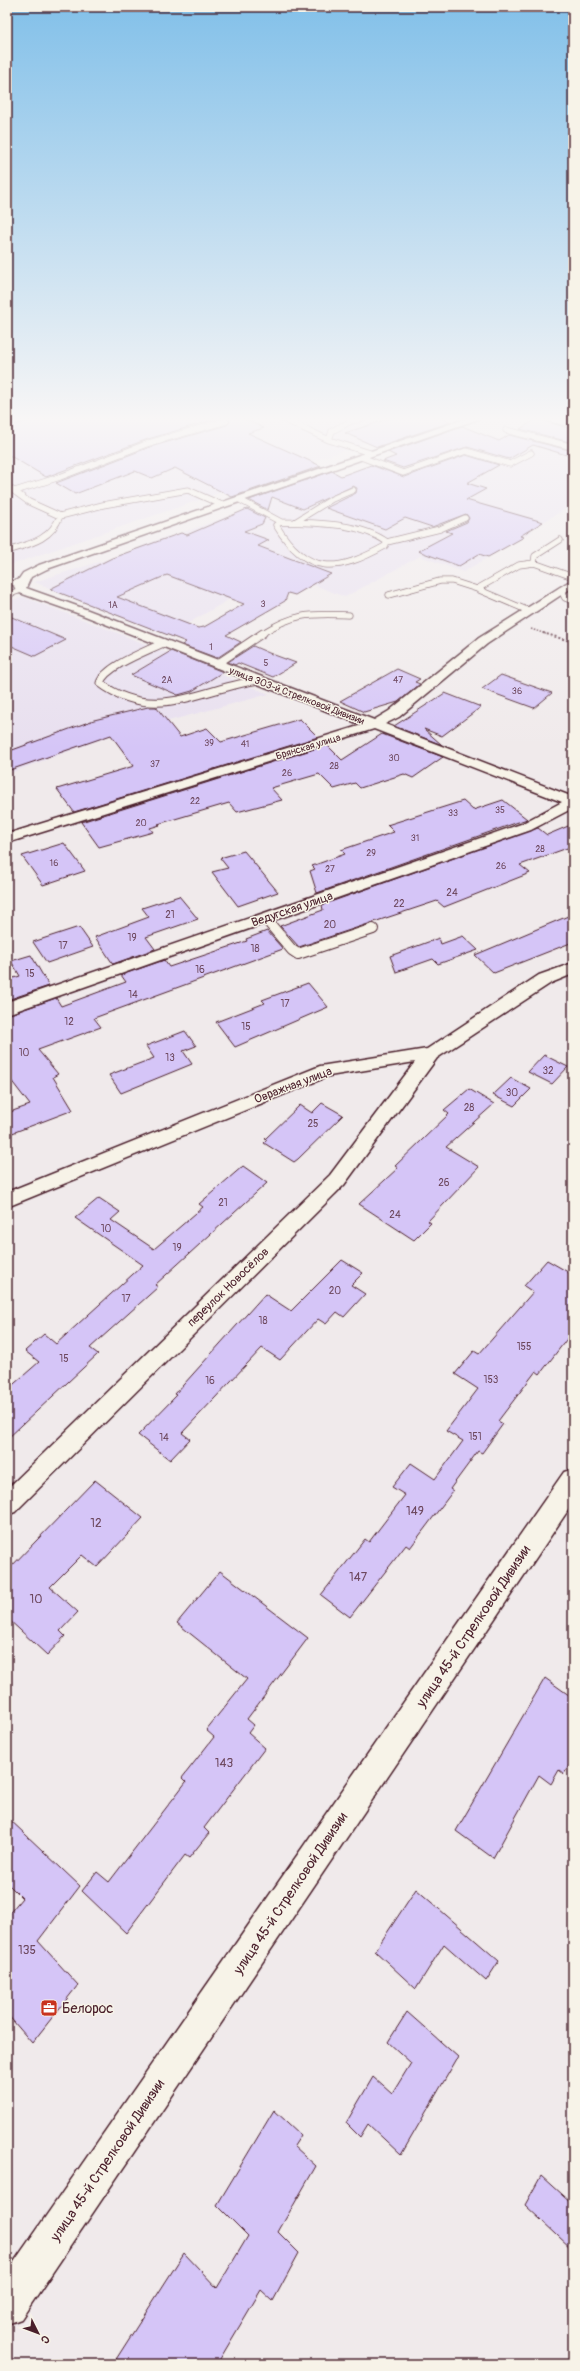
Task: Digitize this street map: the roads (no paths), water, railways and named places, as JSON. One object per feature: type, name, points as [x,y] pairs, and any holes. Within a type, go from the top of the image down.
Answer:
[{"type":"main road","name":"улица 45-й Стрелковой Дивизии","points":[[7,2305],[573,1481]]},
{"type":"street","points":[[21,587],[28,575],[43,567],[157,528]]},
{"type":"street","name":"Брянская улица","points":[[7,838],[374,725],[394,714],[483,641],[573,582]]},
{"type":"street","name":"улица 303-й Стрелковой Дивизии","points":[[21,587],[573,802]]},
{"type":"street","name":"Ведугская улица","points":[[7,1008],[526,827],[573,802]]},
{"type":"street","name":"Овражная улица","points":[[7,1200],[326,1070],[431,1054],[545,978],[573,968]]},
{"type":"street","name":"переулок Новосёлов","points":[[7,1504],[337,1180],[431,1054]]},
{"type":"lane","points":[[7,552],[46,539],[56,528]]},
{"type":"lane","points":[[278,528],[299,554],[324,565],[336,566],[349,564],[385,546],[387,542],[443,528]]},
{"type":"lane","points":[[337,528],[362,531],[384,538],[387,542]]},
{"type":"lane","points":[[534,563],[535,556],[560,540]]},
{"type":"lane","points":[[477,589],[519,565],[534,563],[573,577]]},
{"type":"lane","points":[[389,595],[440,581],[452,581],[477,589],[529,611]]},
{"type":"lane","points":[[7,582],[21,587]]},
{"type":"lane","points":[[7,596],[21,587]]},
{"type":"lane","points":[[561,590],[565,598],[573,601]]},
{"type":"lane","points":[[217,664],[269,630],[296,616],[312,614],[349,615]]},
{"type":"lane","points":[[163,643],[118,665],[102,676],[100,683],[110,692],[135,700],[165,702],[180,701],[214,688],[259,680]]},
{"type":"lane","points":[[265,918],[292,950],[298,954],[373,929]]},
{"type":"place","name":"Белорос","points":[[49,2008]]}]
